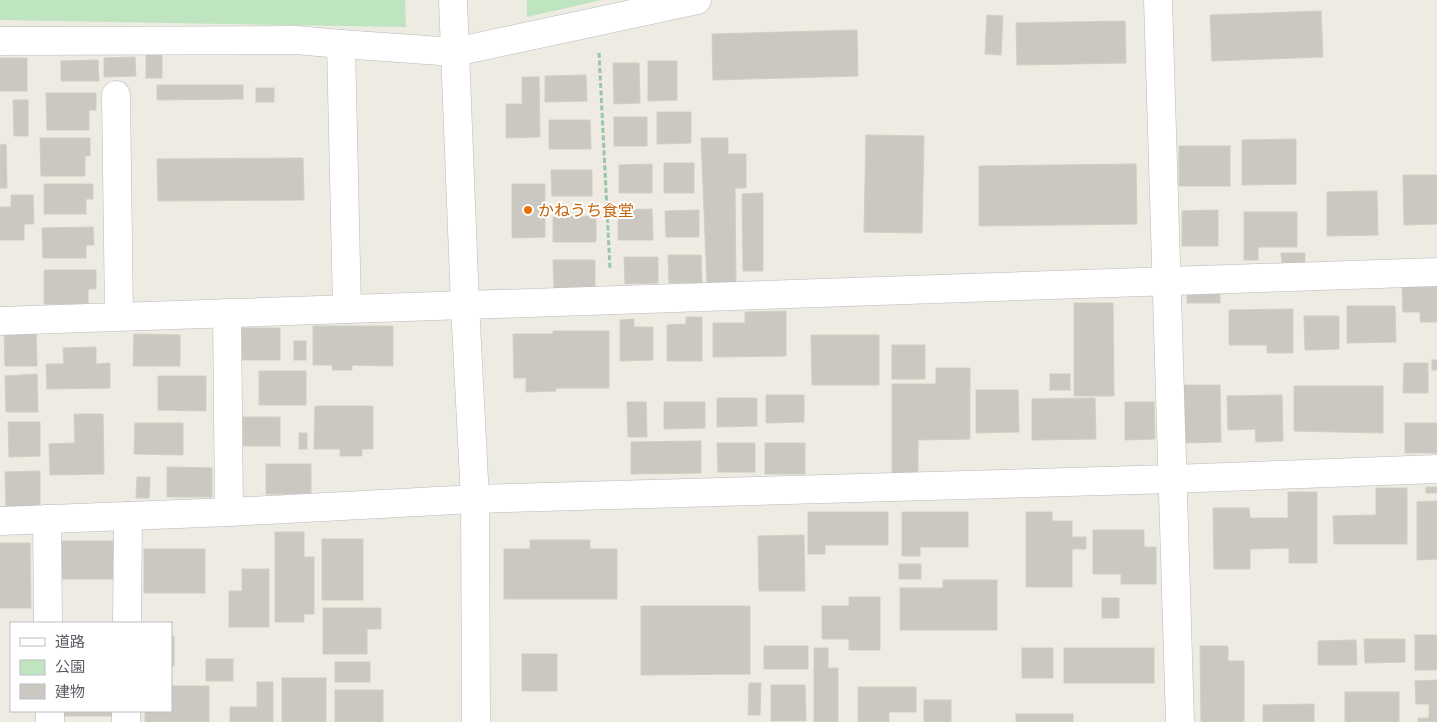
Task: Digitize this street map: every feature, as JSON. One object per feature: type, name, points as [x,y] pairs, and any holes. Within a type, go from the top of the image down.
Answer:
[{"type":"street","points":[[0,41],[296,40],[455,52],[697,0]]},
{"type":"street","points":[[1158,0],[1180,722]]},
{"type":"street","points":[[454,12],[465,305],[475,499],[476,722]]},
{"type":"street","points":[[341,44],[347,309]]},
{"type":"street","points":[[116,96],[119,316]]},
{"type":"street","points":[[0,321],[1437,272]]},
{"type":"street","points":[[227,313],[230,512]]},
{"type":"street","points":[[0,520],[230,512],[475,499],[1172,479],[1437,469]]},
{"type":"street","points":[[127,622],[128,516]]},
{"type":"street","points":[[47,519],[48,622]]},
{"type":"path","points":[[599,52],[611,300]]},
{"type":"green space","points":[[0,0],[405,0],[406,27],[0,20]]},
{"type":"green space","points":[[527,0],[601,0],[527,17]]},
{"type":"building","points":[[1321,11],[1323,57],[1212,61],[1210,15]]},
{"type":"building","points":[[987,15],[1003,16],[1001,55],[985,54]]},
{"type":"building","points":[[1125,21],[1126,63],[1017,65],[1016,23]]},
{"type":"building","points":[[857,30],[858,76],[713,80],[712,34]]},
{"type":"building","points":[[146,54],[162,54],[162,78],[146,78]]},
{"type":"building","points":[[135,57],[136,76],[104,77],[104,58]]},
{"type":"building","points":[[0,58],[27,58],[27,91],[0,91]]},
{"type":"building","points":[[98,60],[99,81],[61,81],[61,61]]},
{"type":"building","points":[[648,61],[677,61],[677,100],[648,101]]},
{"type":"building","points":[[613,63],[639,63],[640,103],[614,104]]},
{"type":"building","points":[[586,75],[587,101],[545,102],[545,76]]},
{"type":"building","points":[[522,77],[539,77],[540,137],[506,138],[506,104],[522,104]]},
{"type":"building","points":[[157,85],[243,85],[243,99],[157,100]]},
{"type":"building","points":[[256,88],[274,88],[274,102],[256,102]]},
{"type":"building","points":[[46,93],[96,93],[96,110],[89,110],[89,130],[47,130]]},
{"type":"building","points":[[13,100],[28,100],[28,136],[14,136]]},
{"type":"building","points":[[657,112],[691,112],[691,143],[657,144]]},
{"type":"building","points":[[614,117],[647,117],[647,146],[614,146]]},
{"type":"building","points":[[549,120],[590,120],[591,149],[549,149]]},
{"type":"building","points":[[866,135],[924,136],[922,233],[864,232]]},
{"type":"building","points":[[40,138],[90,138],[90,156],[85,156],[85,176],[41,176]]},
{"type":"building","points":[[701,138],[728,138],[728,154],[746,154],[746,188],[735,188],[736,283],[707,284]]},
{"type":"building","points":[[1296,139],[1296,184],[1242,185],[1242,140]]},
{"type":"building","points":[[6,144],[7,188],[0,188],[0,145]]},
{"type":"building","points":[[1179,146],[1230,146],[1230,186],[1179,186]]},
{"type":"building","points":[[303,158],[304,200],[158,201],[157,159]]},
{"type":"building","points":[[664,163],[694,163],[694,193],[664,193]]},
{"type":"building","points":[[652,164],[652,193],[619,193],[619,165]]},
{"type":"building","points":[[1136,164],[1137,224],[979,226],[979,166]]},
{"type":"building","points":[[551,170],[592,170],[592,196],[552,196]]},
{"type":"building","points":[[1403,175],[1437,175],[1437,224],[1404,225]]},
{"type":"building","points":[[44,184],[93,184],[93,199],[86,199],[86,214],[44,214]]},
{"type":"building","points":[[512,184],[545,184],[545,237],[512,238]]},
{"type":"building","points":[[1377,191],[1378,235],[1327,236],[1327,192]]},
{"type":"building","points":[[763,193],[763,271],[743,271],[742,194]]},
{"type":"building","points":[[11,195],[33,195],[34,224],[24,224],[24,240],[0,240],[0,207],[11,207]]},
{"type":"building","points":[[652,209],[653,240],[618,240],[618,210]]},
{"type":"building","points":[[699,210],[699,237],[666,237],[665,211]]},
{"type":"building","points":[[1218,210],[1218,246],[1182,246],[1182,211]]},
{"type":"building","points":[[1244,212],[1297,212],[1297,247],[1258,247],[1258,260],[1244,260]]},
{"type":"building","points":[[596,216],[596,242],[553,242],[553,217]]},
{"type":"building","points":[[93,227],[94,245],[86,245],[86,258],[43,258],[42,228]]},
{"type":"building","points":[[1281,253],[1305,253],[1305,262],[1282,263]]},
{"type":"building","points":[[668,255],[701,255],[702,283],[669,283]]},
{"type":"building","points":[[624,257],[658,257],[658,283],[625,284]]},
{"type":"building","points":[[553,260],[595,260],[595,288],[554,288]]},
{"type":"building","points":[[44,270],[96,270],[96,289],[88,289],[88,304],[44,304]]},
{"type":"building","points":[[1402,287],[1437,287],[1437,322],[1420,322],[1420,312],[1403,312]]},
{"type":"building","points":[[1187,291],[1220,291],[1220,303],[1187,303]]},
{"type":"building","points":[[1074,303],[1113,303],[1114,396],[1074,396]]},
{"type":"building","points":[[1347,306],[1395,306],[1396,342],[1347,343]]},
{"type":"building","points":[[1293,309],[1293,353],[1267,353],[1267,345],[1229,345],[1229,310]]},
{"type":"building","points":[[786,311],[786,356],[713,357],[713,323],[745,323],[745,312]]},
{"type":"building","points":[[1304,316],[1339,316],[1339,349],[1305,350]]},
{"type":"building","points":[[686,317],[702,317],[702,361],[667,361],[667,325],[686,324]]},
{"type":"building","points":[[634,319],[634,327],[653,327],[653,360],[620,361],[620,320]]},
{"type":"building","points":[[313,326],[393,326],[393,366],[352,365],[352,370],[332,370],[332,365],[313,365]]},
{"type":"building","points":[[240,328],[280,328],[280,360],[239,360]]},
{"type":"building","points":[[4,331],[36,331],[37,366],[5,366]]},
{"type":"building","points":[[553,331],[609,331],[609,388],[556,388],[556,391],[526,392],[526,378],[514,378],[513,334],[553,334]]},
{"type":"building","points":[[134,334],[180,335],[180,366],[133,366]]},
{"type":"building","points":[[811,335],[879,335],[879,385],[812,385]]},
{"type":"building","points":[[294,341],[306,341],[306,360],[294,360]]},
{"type":"building","points":[[892,345],[925,345],[925,379],[892,379]]},
{"type":"building","points":[[96,347],[96,364],[110,363],[110,388],[47,389],[46,364],[64,364],[63,348]]},
{"type":"building","points":[[1432,360],[1437,360],[1437,370],[1432,370]]},
{"type":"building","points":[[1404,363],[1428,363],[1428,393],[1403,393]]},
{"type":"building","points":[[936,368],[970,368],[970,439],[918,440],[918,474],[892,474],[892,384],[936,384]]},
{"type":"building","points":[[259,371],[306,371],[306,405],[259,405]]},
{"type":"building","points":[[37,374],[38,412],[6,412],[5,376]]},
{"type":"building","points":[[1050,374],[1070,374],[1070,390],[1050,390]]},
{"type":"building","points":[[158,376],[206,376],[206,411],[158,410]]},
{"type":"building","points":[[1184,385],[1220,385],[1221,442],[1184,443]]},
{"type":"building","points":[[1294,386],[1383,386],[1383,433],[1294,431]]},
{"type":"building","points":[[976,390],[1018,390],[1019,432],[976,433]]},
{"type":"building","points":[[766,395],[804,395],[804,422],[766,423]]},
{"type":"building","points":[[1282,395],[1283,441],[1256,442],[1255,429],[1228,430],[1227,396]]},
{"type":"building","points":[[717,398],[757,398],[757,426],[717,427]]},
{"type":"building","points":[[1095,398],[1096,439],[1032,440],[1032,399]]},
{"type":"building","points":[[627,402],[646,402],[647,437],[628,437]]},
{"type":"building","points":[[664,402],[705,402],[705,428],[664,429]]},
{"type":"building","points":[[1125,402],[1154,402],[1155,439],[1125,440]]},
{"type":"building","points":[[315,406],[373,406],[373,449],[362,449],[362,456],[340,456],[340,449],[314,449]]},
{"type":"building","points":[[74,414],[103,414],[104,474],[50,475],[49,444],[75,443]]},
{"type":"building","points":[[243,417],[280,417],[280,446],[243,446]]},
{"type":"building","points":[[8,422],[40,422],[40,456],[9,457]]},
{"type":"building","points":[[135,423],[183,423],[183,455],[134,454]]},
{"type":"building","points":[[1405,423],[1437,423],[1437,453],[1405,453]]},
{"type":"building","points":[[299,433],[307,433],[307,449],[299,449]]},
{"type":"building","points":[[701,441],[701,473],[631,474],[631,442]]},
{"type":"building","points":[[717,443],[755,443],[755,472],[718,472]]},
{"type":"building","points":[[765,443],[805,443],[805,474],[765,474]]},
{"type":"building","points":[[266,464],[311,464],[311,494],[266,494]]},
{"type":"building","points":[[167,467],[212,468],[212,497],[167,497]]},
{"type":"building","points":[[40,471],[40,506],[6,507],[5,472]]},
{"type":"building","points":[[137,477],[150,477],[149,498],[136,498]]},
{"type":"building","points":[[1426,487],[1437,487],[1437,493],[1426,493]]},
{"type":"building","points":[[1376,488],[1407,488],[1407,544],[1334,544],[1333,516],[1376,515]]},
{"type":"building","points":[[1288,492],[1317,492],[1317,563],[1289,563],[1289,548],[1250,549],[1250,569],[1214,569],[1213,508],[1249,508],[1250,518],[1288,518]]},
{"type":"building","points":[[1437,501],[1437,559],[1417,560],[1417,502]]},
{"type":"building","points":[[808,512],[888,512],[888,545],[825,545],[825,554],[808,554]]},
{"type":"building","points":[[902,512],[968,512],[968,547],[920,547],[920,556],[902,556]]},
{"type":"building","points":[[1026,512],[1052,512],[1052,521],[1072,521],[1072,537],[1086,537],[1086,549],[1072,549],[1072,587],[1026,587]]},
{"type":"building","points":[[1093,530],[1144,530],[1144,547],[1156,547],[1156,584],[1121,584],[1121,574],[1093,574]]},
{"type":"building","points":[[275,532],[304,532],[304,557],[314,557],[314,614],[304,614],[304,622],[275,622]]},
{"type":"building","points":[[804,535],[805,591],[759,591],[758,536]]},
{"type":"building","points":[[322,539],[363,539],[363,600],[322,600]]},
{"type":"building","points":[[530,540],[590,540],[590,549],[617,549],[617,599],[504,599],[504,549],[530,549]]},
{"type":"building","points":[[55,541],[117,541],[117,579],[55,579]]},
{"type":"building","points":[[0,543],[30,543],[31,608],[0,608]]},
{"type":"building","points":[[144,549],[205,549],[205,593],[144,593]]},
{"type":"building","points":[[899,564],[921,564],[921,579],[899,579]]},
{"type":"building","points":[[242,569],[269,569],[269,627],[229,627],[229,591],[242,591]]},
{"type":"building","points":[[943,580],[997,580],[997,630],[900,630],[900,588],[943,588]]},
{"type":"building","points":[[849,597],[880,597],[880,650],[849,650],[849,639],[822,639],[822,606],[849,606]]},
{"type":"building","points":[[1102,598],[1119,598],[1119,618],[1102,618]]},
{"type":"building","points":[[641,606],[750,606],[750,674],[641,675]]},
{"type":"building","points":[[323,608],[381,608],[381,629],[367,629],[367,654],[323,654]]},
{"type":"building","points":[[1415,635],[1437,635],[1437,670],[1415,670]]},
{"type":"building","points":[[172,636],[174,636],[174,666],[172,666]]},
{"type":"building","points":[[1364,639],[1405,639],[1405,662],[1365,663]]},
{"type":"building","points":[[1356,640],[1357,665],[1318,665],[1318,641]]},
{"type":"building","points":[[764,646],[808,646],[808,669],[764,669]]},
{"type":"building","points":[[1200,646],[1228,646],[1228,661],[1244,661],[1244,722],[1201,722]]},
{"type":"building","points":[[814,648],[828,648],[828,668],[838,668],[838,722],[814,722]]},
{"type":"building","points":[[1022,648],[1053,648],[1053,678],[1022,678]]},
{"type":"building","points":[[1064,648],[1154,648],[1154,683],[1064,683]]},
{"type":"building","points":[[522,654],[557,654],[557,691],[522,691]]},
{"type":"building","points":[[206,659],[233,659],[233,681],[206,681]]},
{"type":"building","points":[[335,662],[370,662],[370,682],[335,682]]},
{"type":"building","points":[[282,678],[326,678],[326,722],[282,722]]},
{"type":"building","points":[[1437,680],[1437,722],[1418,722],[1418,718],[1429,718],[1429,704],[1416,704],[1415,681]]},
{"type":"building","points":[[257,682],[273,682],[273,722],[230,722],[230,707],[257,707]]},
{"type":"building","points":[[749,683],[761,683],[760,715],[748,715]]},
{"type":"building","points":[[771,685],[805,685],[806,721],[771,721]]},
{"type":"building","points":[[172,686],[209,686],[209,722],[145,722],[145,712],[172,712]]},
{"type":"building","points":[[858,687],[916,687],[916,712],[889,712],[889,722],[858,722]]},
{"type":"building","points":[[335,690],[383,690],[383,722],[335,722]]},
{"type":"building","points":[[1345,692],[1399,692],[1399,722],[1345,722]]},
{"type":"building","points":[[924,700],[951,700],[951,722],[924,722]]},
{"type":"building","points":[[1314,704],[1314,722],[1263,722],[1263,705]]},
{"type":"building","points":[[63,712],[119,712],[119,716],[63,716]]},
{"type":"building","points":[[1016,714],[1073,714],[1073,722],[1016,722]]},
{"type":"place","name":"かねうち食堂","points":[[528,210]]}]
